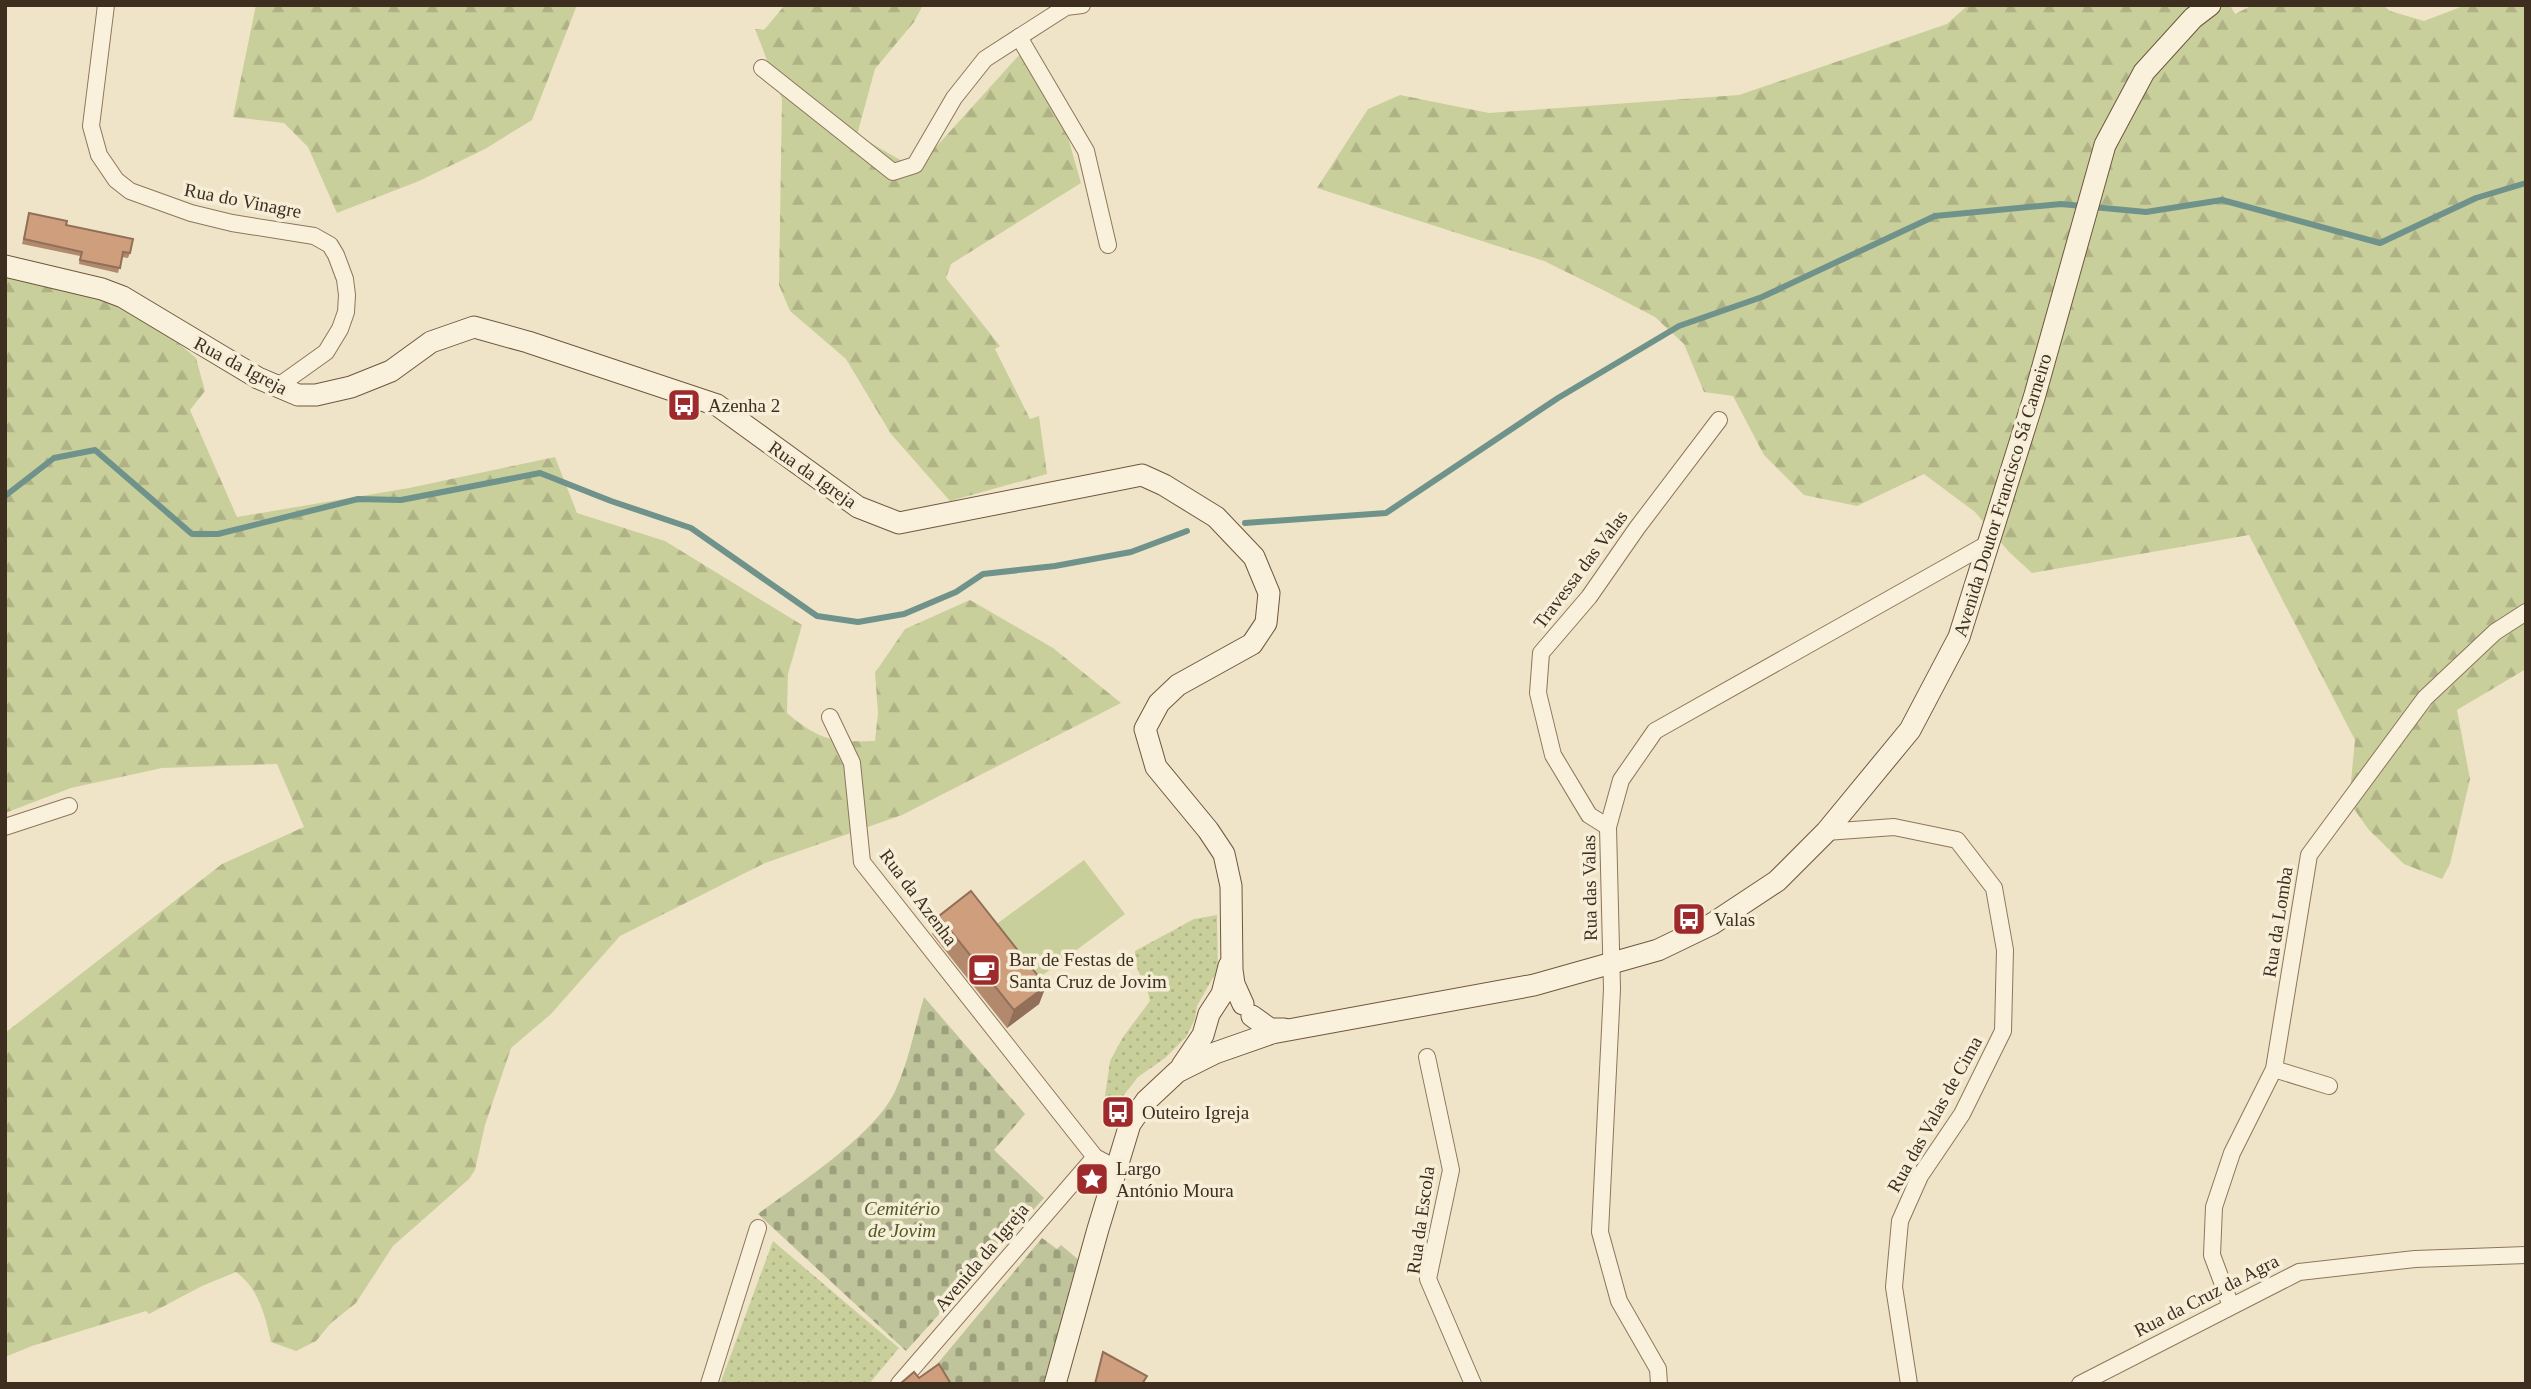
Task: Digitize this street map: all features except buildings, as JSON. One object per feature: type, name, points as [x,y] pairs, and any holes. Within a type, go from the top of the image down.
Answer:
[{"type":"street","name":"Rua do Vinagre","points":[[106,5],[91,126],[99,155],[116,180],[130,191],[191,213],[232,223],[314,236],[330,245],[336,255],[345,279],[347,295],[346,312],[340,329],[326,352],[277,387]]},
{"type":"street","name":"Avenida Doutor Francisco Sá Carneiro","points":[[1177,1072],[1203,1058],[1258,1037],[1534,985],[1658,950],[1712,925],[1777,881],[1826,832],[1910,730],[1959,637],[2034,398],[2105,145],[2144,72],[2193,18],[2210,5]]},
{"type":"street","points":[[762,68],[892,172],[915,165],[954,98],[985,59],[1072,6]]},
{"type":"street","points":[[1019,37],[1086,151],[1108,245]]},
{"type":"street","name":"Rua da Igreja","points":[[5,266],[102,289],[123,297],[277,387],[298,395],[316,395],[351,387],[391,371],[430,342],[474,327],[528,342],[717,405],[858,508],[899,523],[1142,475],[1164,485],[1216,517],[1254,557],[1269,593],[1266,623],[1252,644],[1178,685],[1159,703],[1145,729],[1156,767],[1208,830],[1224,854],[1231,886],[1230,954],[1226,983],[1197,1046],[1177,1072]]},
{"type":"street","name":"Travessa das Valas","points":[[1608,827],[1589,815],[1553,755],[1538,693],[1541,653],[1589,597],[1637,528],[1719,420]]},
{"type":"street","name":"Rua das Valas","points":[[1659,1384],[1658,1369],[1619,1301],[1600,1233],[1611,965],[1608,827],[1621,780],[1655,731],[1989,543]]},
{"type":"street","name":"Rua da Lomba","points":[[2231,1306],[2212,1255],[2214,1207],[2232,1153],[2274,1069],[2309,855],[2425,698],[2494,632],[2526,612]]},
{"type":"street","name":"Rua da Azenha","points":[[830,717],[852,763],[862,862],[1094,1157],[1116,1168]]},
{"type":"street","points":[[5,827],[69,806]]},
{"type":"street","name":"Rua das Valas de Cima","points":[[1826,832],[1894,827],[1957,840],[1994,888],[2005,950],[2003,1031],[1962,1114],[1920,1175],[1900,1221],[1894,1287],[1909,1384]]},
{"type":"street","name":"Rua da Igreja","points":[[1230,954],[1234,984],[1248,1010]]},
{"type":"street","points":[[1228,1001],[1248,1010],[1253,1031],[1237,1045],[1216,1042],[1208,1030],[1211,1014],[1228,1001]]},
{"type":"street","name":"Avenida Doutor Francisco Sá Carneiro","points":[[1248,1010],[1262,1026],[1270,1029],[1297,1028]]},
{"type":"street","name":"Rua da Escola","points":[[1427,1057],[1451,1170],[1428,1279],[1472,1384]]},
{"type":"street","points":[[2274,1069],[2329,1086]]},
{"type":"street","points":[[1055,1384],[1127,1133],[1138,1111],[1162,1084],[1177,1072]]},
{"type":"street","name":"Avenida da Igreja","points":[[899,1384],[1094,1157]]},
{"type":"street","points":[[709,1384],[758,1228]]},
{"type":"street","name":"Rua da Cruz da Agra","points":[[2080,1384],[2298,1272],[2415,1259],[2526,1255]]},
{"type":"green space","points":[[256,5],[577,5],[532,120],[485,149],[419,181],[337,213],[308,147],[284,123],[233,117]]},
{"type":"green space","points":[[785,5],[923,5],[914,22],[875,69],[857,135],[916,169],[1021,53],[1061,113],[1081,183],[951,264],[946,278],[1000,346],[995,349],[1030,419],[1039,416],[1047,474],[950,501],[891,434],[846,359],[790,311],[779,285],[782,99],[755,29],[764,30]]},
{"type":"green space","points":[[1968,5],[2230,5],[2235,14],[2253,5],[2383,5],[2390,11],[2424,21],[2466,5],[2526,5],[2526,669],[2457,710],[2470,779],[2450,864],[2442,879],[2404,864],[2369,830],[2349,802],[2355,740],[2249,535],[2032,573],[2009,552],[1975,512],[1924,474],[1857,506],[1804,495],[1764,455],[1733,396],[1704,392],[1684,344],[1655,317],[1544,261],[1317,188],[1368,109],[1400,95],[1489,113],[1739,95],[1947,24]]},
{"type":"green space","points":[[5,273],[95,297],[154,323],[196,358],[205,391],[190,410],[237,517],[409,488],[555,457],[577,513],[665,541],[802,625],[788,674],[787,713],[818,734],[837,740],[875,741],[878,713],[875,672],[905,629],[970,600],[1053,648],[1121,703],[902,815],[765,863],[620,936],[551,1014],[511,1048],[485,1125],[475,1170],[469,1179],[393,1246],[356,1303],[331,1323],[316,1341],[296,1351],[271,1342],[256,1294],[236,1272],[202,1286],[149,1314],[146,1311],[5,1357],[5,1033],[222,864],[304,827],[277,764],[162,768],[71,788],[5,813]]},
{"type":"green space","points":[[1084,860],[1125,914],[1028,986],[987,931]]},
{"type":"green space","points":[[1217,915],[1218,969],[1197,1006],[1195,1019],[1186,1037],[1165,1058],[1138,1077],[1109,1114],[1102,1117],[1110,1061],[1123,1037],[1150,1001],[1137,966],[1135,951],[1194,919]]},
{"type":"green space","name":"Cemitério de Jovim","points":[[924,997],[1025,1114],[994,1150],[1044,1198],[906,1351],[758,1214],[835,1157],[887,1106],[905,1067]]},
{"type":"green space","points":[[1042,1238],[1057,1249],[1061,1245],[1080,1261],[1044,1384],[949,1384],[934,1368]]},
{"type":"green space","points":[[773,1241],[899,1348],[869,1384],[720,1384]]},
{"type":"waterway","points":[[1245,523],[1386,513],[1558,398],[1679,326],[1762,297],[1935,216],[2061,204],[2146,212],[2222,200],[2380,243],[2476,198],[2526,183]]},
{"type":"waterway","points":[[5,496],[54,458],[95,450],[192,534],[218,534],[358,499],[401,500],[540,473],[691,528],[817,616],[858,622],[904,614],[956,592],[983,574],[1055,566],[1131,552],[1187,531]]},
{"type":"place","name":"Azenha 2","points":[[684,405]]},
{"type":"place","name":"Valas","points":[[1689,919]]},
{"type":"place","name":"Bar de Festas de Santa Cruz de Jovim","points":[[984,970]]},
{"type":"place","name":"Outeiro Igreja","points":[[1118,1112]]},
{"type":"place","name":"Largo António Moura","points":[[1092,1179]]}]
